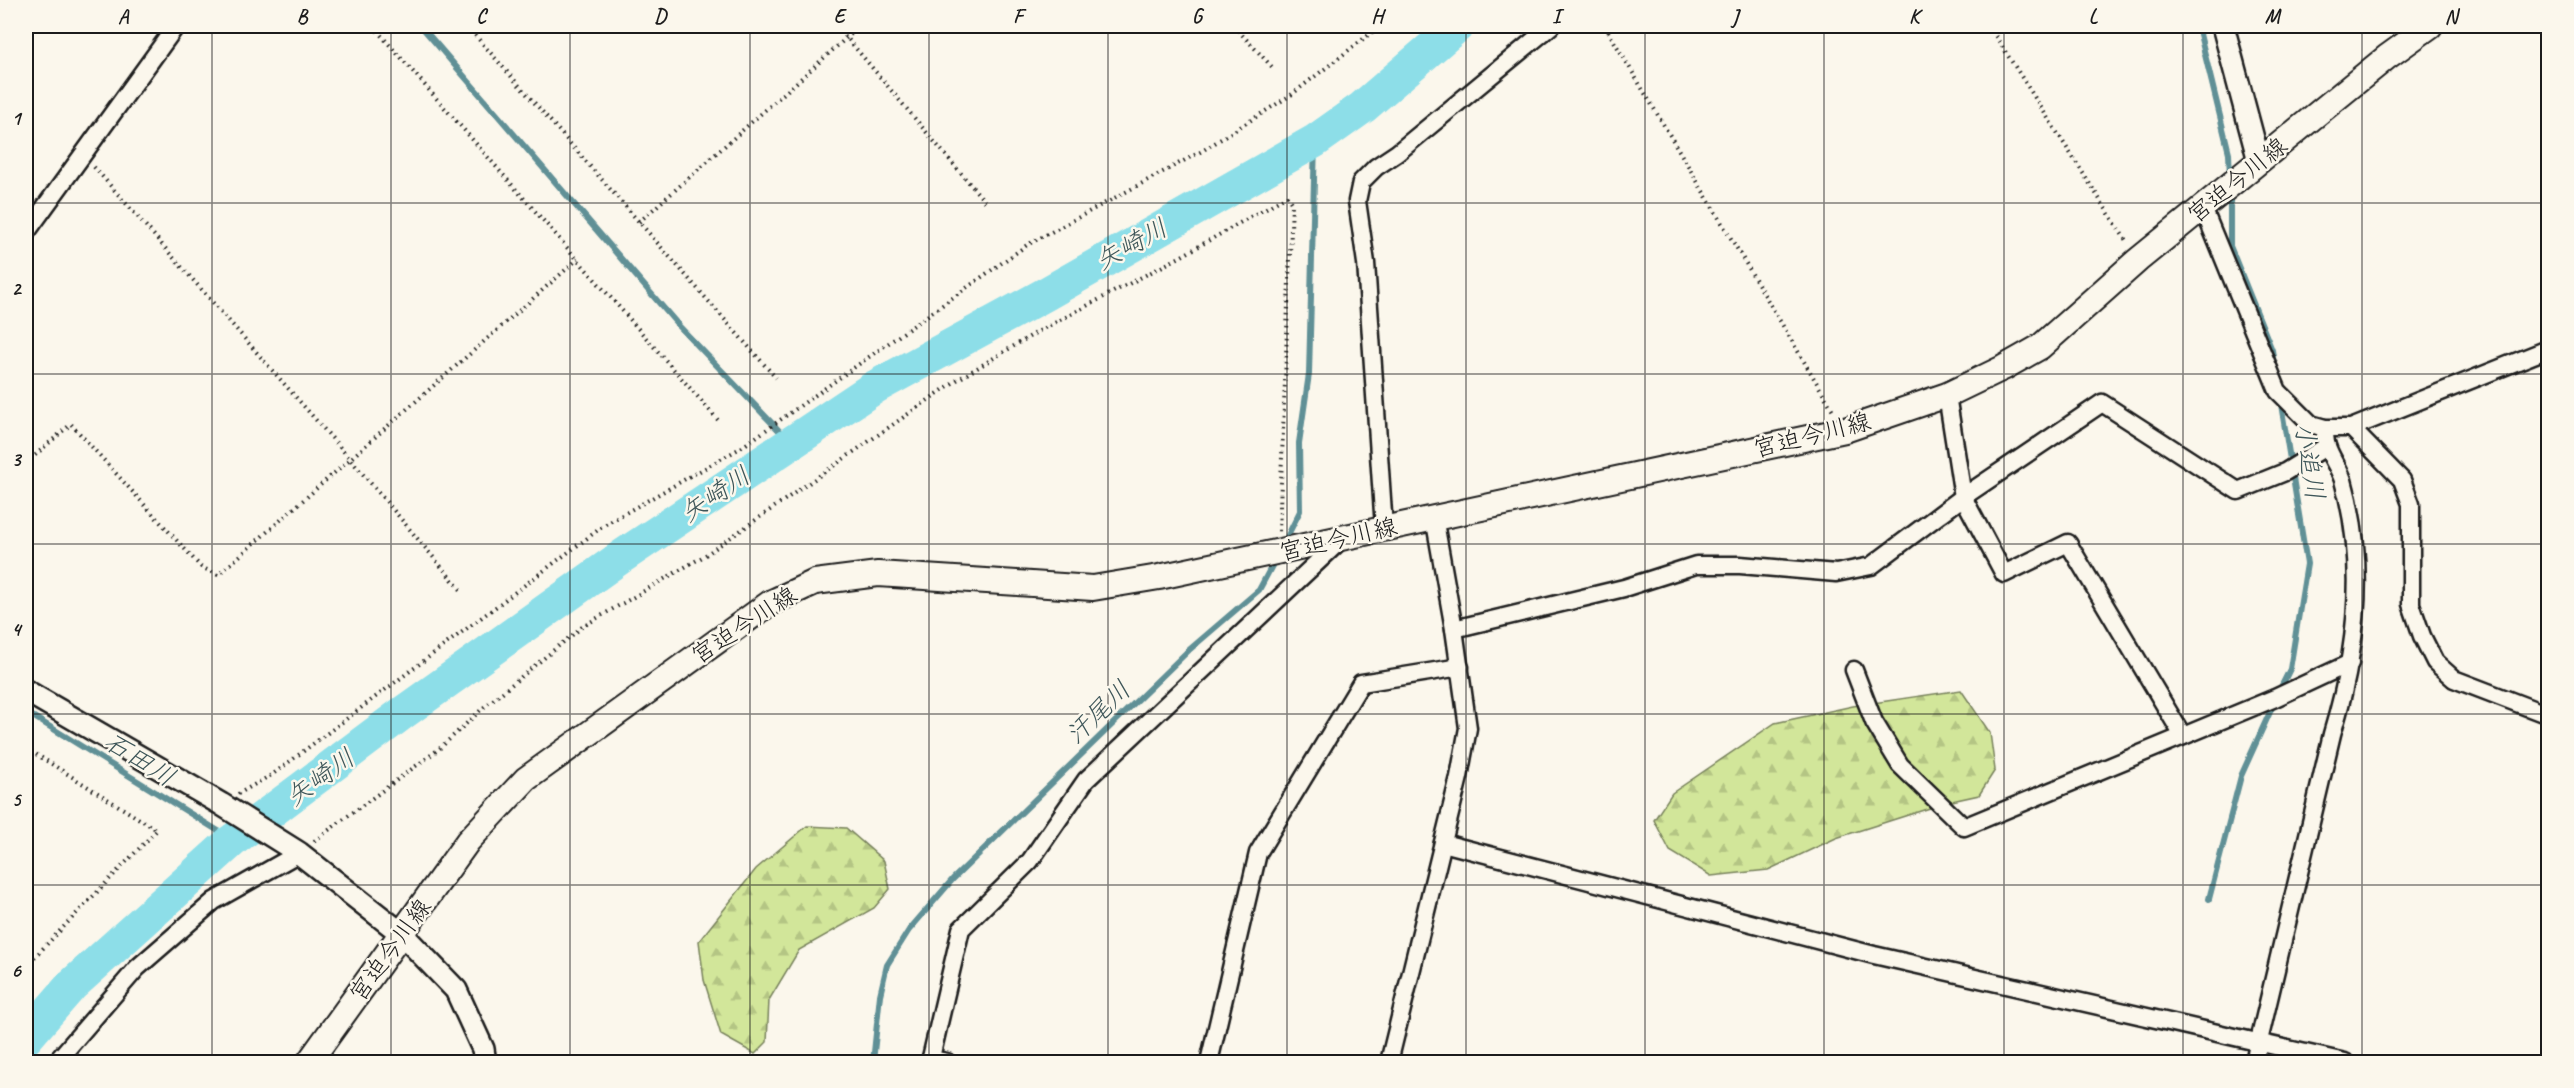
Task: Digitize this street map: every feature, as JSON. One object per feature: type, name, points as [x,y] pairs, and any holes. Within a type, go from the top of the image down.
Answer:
[{"type":"main road","name":"宮迫今川線","points":[[309,1062],[468,841],[526,779],[770,603],[815,582],[878,574],[1093,588],[1278,554],[1434,517],[1845,430],[1947,395],[2040,347],[2138,260],[2387,57],[2430,26]]},
{"type":"street","points":[[26,234],[177,26]]},
{"type":"street","points":[[1384,528],[1366,263],[1357,201],[1361,182],[1551,26]]},
{"type":"street","points":[[2223,26],[2259,161]]},
{"type":"street","points":[[2203,208],[2278,391],[2312,424],[2325,428],[2351,428],[2548,349]]},
{"type":"street","points":[[1947,395],[1963,497],[2004,574],[2068,543],[2183,736]]},
{"type":"street","points":[[1454,629],[1624,588],[1696,565],[1740,565],[1836,573],[1871,566],[1963,497],[2102,403],[2238,491],[2285,472],[2327,446]]},
{"type":"street","points":[[2254,1062],[2350,663],[2357,602],[2357,554],[2343,478],[2327,446],[2325,428]]},
{"type":"street","points":[[2351,428],[2402,480],[2411,504],[2411,604],[2422,636],[2435,662],[2454,679],[2548,715]]},
{"type":"street","points":[[1389,1062],[1443,843],[1468,728],[1454,629],[1434,517]]},
{"type":"street","points":[[947,1062],[930,1060],[961,929],[1030,861],[1086,780],[1344,538]]},
{"type":"street","points":[[1854,670],[1874,722],[1900,765],[1964,827],[2275,698],[2350,663]]},
{"type":"street","points":[[1209,1062],[1258,853],[1361,683],[1460,667]]},
{"type":"street","points":[[26,691],[220,804],[298,853],[402,934],[456,990],[483,1049],[485,1062]]},
{"type":"street","points":[[1443,843],[1874,955],[2345,1062]]},
{"type":"street","points":[[56,1062],[137,968],[214,901],[298,853]]},
{"type":"path","points":[[373,26],[718,420]]},
{"type":"path","points":[[467,26],[776,378]]},
{"type":"path","points":[[837,26],[986,203]]},
{"type":"path","points":[[639,222],[860,26]]},
{"type":"path","points":[[1234,26],[1274,69]]},
{"type":"path","points":[[220,804],[273,774],[606,524],[742,447],[1027,245],[1202,151],[1291,95],[1380,26]]},
{"type":"path","points":[[1605,26],[1845,430]]},
{"type":"path","points":[[1989,26],[2138,260]]},
{"type":"path","points":[[83,154],[351,460],[461,591]]},
{"type":"path","points":[[298,853],[439,749],[483,708],[582,627],[704,556],[957,380],[1040,330],[1180,257],[1287,196],[1292,204],[1278,554]]},
{"type":"path","points":[[26,464],[71,424],[201,567],[218,575],[578,260]]},
{"type":"path","points":[[26,748],[157,830],[26,966]]},
{"type":"green space","points":[[1961,690],[1990,733],[1995,770],[1979,795],[1952,801],[1836,838],[1768,870],[1711,876],[1670,851],[1654,820],[1672,793],[1775,723],[1853,706]]},
{"type":"green space","points":[[807,826],[846,828],[884,861],[890,889],[874,908],[799,950],[769,1000],[767,1042],[755,1054],[721,1035],[704,980],[699,941],[756,869]]},
{"type":"waterway","points":[[421,26],[679,326],[790,442]]},
{"type":"waterway","name":"矢崎川","points":[[26,1038],[72,985],[233,840],[404,712],[621,557],[875,387],[1044,295],[1315,141],[1363,107],[1457,26]]},
{"type":"waterway","name":"小追川","points":[[2198,26],[2229,153],[2230,178]]},
{"type":"waterway","points":[[1284,543],[1300,511],[1299,443],[1309,374],[1315,141]]},
{"type":"waterway","name":"小追川","points":[[2230,194],[2230,246],[2272,350],[2274,365]]},
{"type":"waterway","name":"小追川","points":[[2279,691],[2290,669],[2307,564],[2280,398]]},
{"type":"waterway","name":"汗尾川","points":[[873,1062],[880,995],[887,965],[909,930],[953,879],[1189,650],[1259,590],[1275,560]]},
{"type":"waterway","name":"小追川","points":[[2209,899],[2241,776],[2275,701]]},
{"type":"waterway","name":"石田川","points":[[26,712],[233,840]]}]
